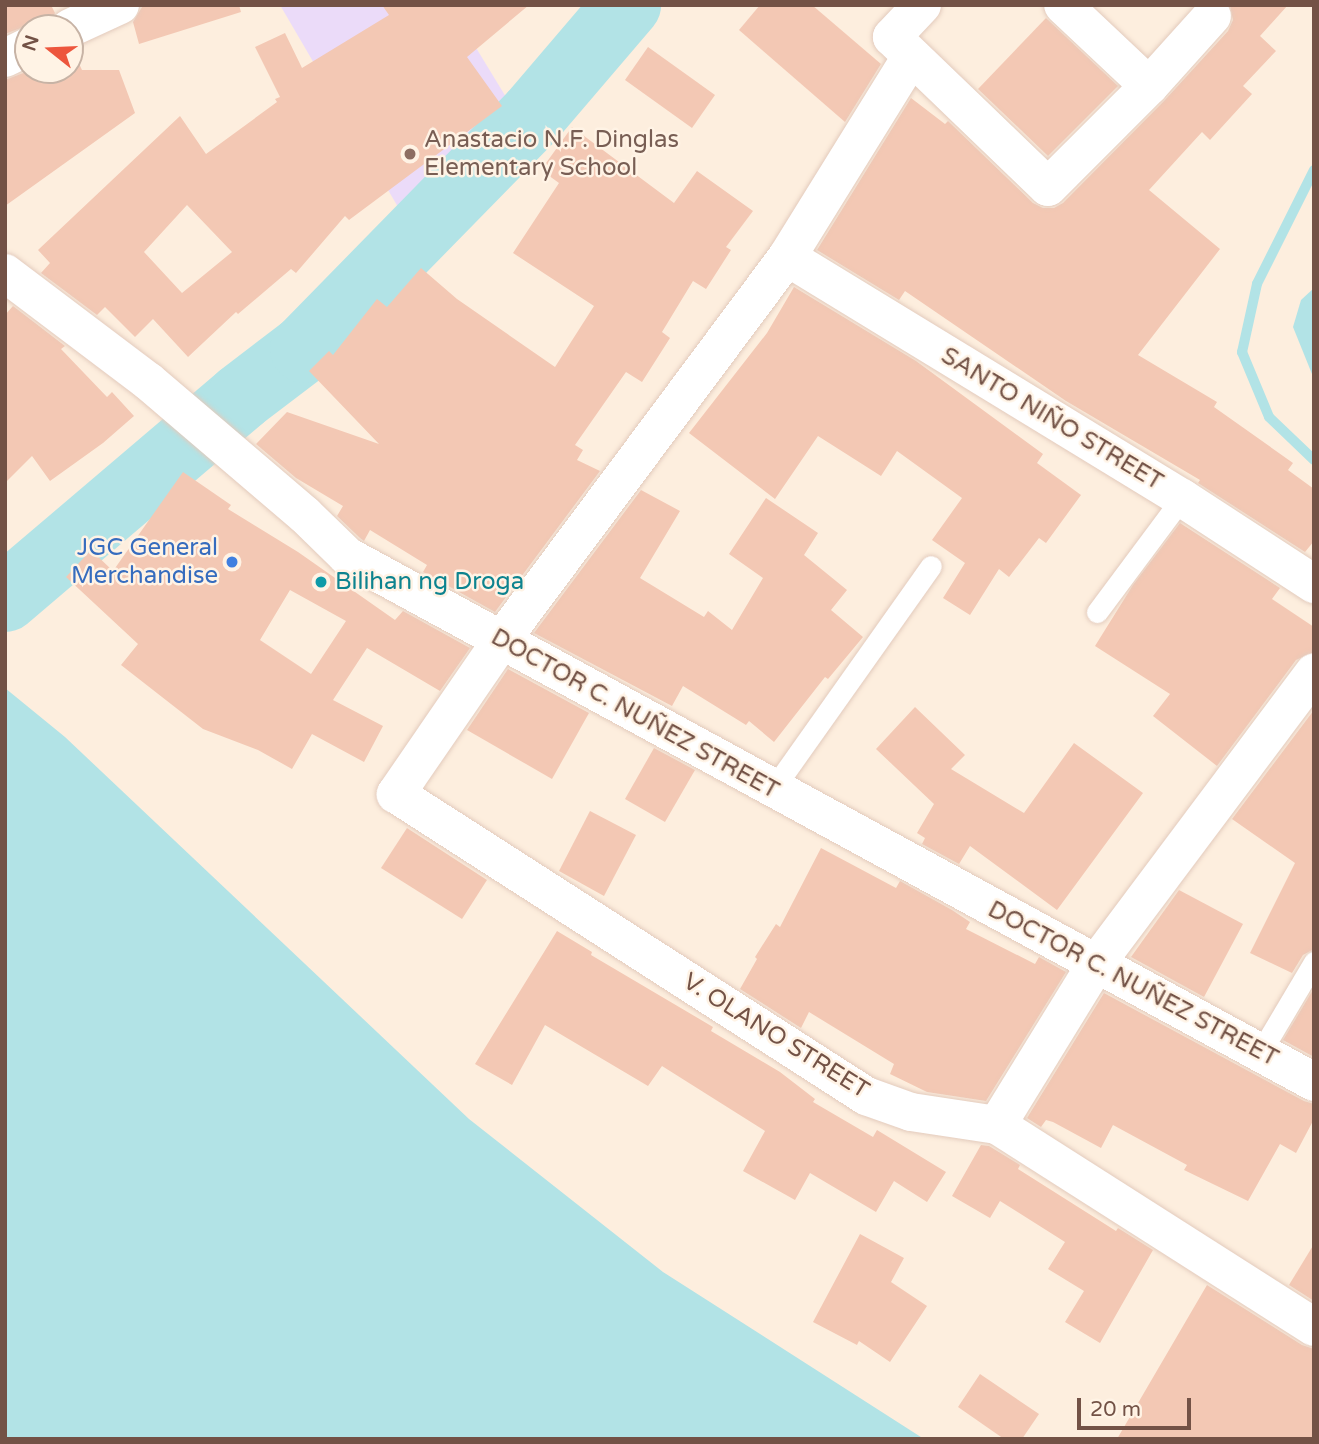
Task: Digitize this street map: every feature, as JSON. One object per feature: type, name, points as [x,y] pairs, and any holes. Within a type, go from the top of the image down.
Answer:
[{"type":"street","points":[[84,22],[120,5]]},
{"type":"street","points":[[922,5],[892,37],[1048,187],[1149,86],[1212,16]]},
{"type":"street","points":[[1063,5],[1149,86]]},
{"type":"street","points":[[501,641],[788,257],[911,57]]},
{"type":"street","name":"SANTO NIÑO STREET","points":[[788,257],[1182,498],[1314,584]]},
{"type":"street","name":"DOCTOR C. NUÑEZ STREET","points":[[5,273],[148,381],[238,460],[305,514],[347,556],[1314,1082]]},
{"type":"street","name":"V. OLANO STREET","points":[[501,641],[396,794],[866,1096],[911,1112],[996,1125],[1314,1328]]},
{"type":"street","points":[[996,1125],[1096,964],[1314,673]]},
{"type":"lane","points":[[1097,611],[1182,498]]},
{"type":"lane","points":[[773,789],[931,566]]},
{"type":"lane","points":[[1260,1053],[1314,962]]},
{"type":"shaded area","name":"Anastacio N.F. Dinglas Elementary School","points":[[280,5],[450,5],[509,102],[398,207]]},
{"type":"water","points":[[1314,288],[1314,379],[1293,327],[1301,300]]},
{"type":"water","points":[[5,688],[65,737],[469,1119],[663,1272],[924,1439],[5,1439]]},
{"type":"building","points":[[5,5],[51,5],[55,14],[14,14],[14,31],[5,34]]},
{"type":"building","points":[[239,5],[241,12],[139,44],[133,22],[142,7]]},
{"type":"building","points":[[382,5],[529,5],[467,57],[502,106],[349,220],[345,216],[296,273],[291,269],[238,314],[236,312],[188,357],[153,319],[135,337],[105,307],[97,315],[41,273],[50,263],[38,250],[180,116],[206,154],[277,102],[275,99],[280,97],[255,47],[285,33],[302,68],[389,15]],"holes":[[[187,205],[232,252],[182,293],[144,252]]]},
{"type":"building","points":[[760,5],[812,5],[881,64],[845,122],[739,30]]},
{"type":"building","points":[[1230,5],[1288,5],[1260,36],[1276,51],[1243,86],[1252,94],[1210,140],[1202,132],[1149,190],[1220,249],[1138,355],[1217,402],[1214,407],[1293,463],[1288,470],[1314,489],[1314,541],[1305,552],[1198,483],[1200,480],[1066,401],[905,291],[899,300],[817,250],[911,98],[945,124],[948,121],[1033,203],[1043,208],[1054,208],[1063,203],[1164,101],[1228,31],[1233,20]]},
{"type":"building","points":[[1046,18],[1118,86],[1048,156],[978,89]]},
{"type":"building","points":[[648,47],[715,95],[692,128],[625,80]]},
{"type":"building","points":[[84,70],[119,70],[135,113],[5,206],[5,80],[14,77],[14,84],[84,84]]},
{"type":"building","points":[[572,127],[674,203],[697,171],[753,211],[726,247],[731,250],[706,289],[693,281],[662,332],[670,338],[642,382],[626,372],[575,445],[583,450],[577,460],[600,471],[495,612],[423,572],[427,565],[370,530],[364,541],[337,516],[343,506],[296,478],[256,444],[287,412],[379,444],[309,371],[329,351],[333,355],[377,299],[387,307],[421,268],[457,299],[555,367],[594,306],[513,253],[559,183],[541,170]]},
{"type":"building","points":[[794,287],[916,361],[1043,454],[1037,463],[1081,495],[1046,543],[1039,538],[1009,577],[999,569],[970,615],[943,598],[965,563],[932,540],[962,498],[897,451],[881,476],[818,436],[775,499],[689,433],[767,333]]},
{"type":"building","points":[[13,306],[65,346],[61,349],[107,397],[112,392],[134,416],[103,443],[50,481],[32,456],[5,483],[5,315]]},
{"type":"building","points":[[183,472],[231,505],[228,509],[298,552],[395,620],[403,611],[470,648],[440,691],[367,648],[333,700],[383,726],[364,762],[312,734],[292,769],[258,750],[203,729],[121,665],[138,644],[66,577],[91,550],[113,571]],"holes":[[[290,590],[346,621],[311,674],[260,640]]]},
{"type":"building","points":[[641,490],[680,511],[640,578],[704,617],[708,611],[732,630],[763,578],[729,554],[766,498],[818,533],[804,555],[847,590],[831,610],[863,637],[828,679],[825,677],[774,742],[749,721],[746,725],[683,686],[672,706],[534,633]]},
{"type":"building","points":[[1180,523],[1280,588],[1272,599],[1314,627],[1314,652],[1296,660],[1217,766],[1153,716],[1170,694],[1095,646],[1133,585]]},
{"type":"building","points":[[508,669],[589,713],[552,779],[467,730]]},
{"type":"building","points":[[915,707],[965,755],[951,769],[1024,813],[1074,743],[1143,793],[1057,910],[970,846],[959,864],[922,844],[925,838],[917,833],[934,804],[876,749]]},
{"type":"building","points":[[1314,710],[1314,949],[1303,955],[1292,973],[1250,953],[1295,863],[1232,819]]},
{"type":"building","points":[[654,748],[695,770],[665,822],[625,799]]},
{"type":"building","points":[[590,811],[636,835],[604,896],[559,871]]},
{"type":"building","points":[[407,828],[487,880],[462,919],[381,868]]},
{"type":"building","points":[[821,848],[896,888],[900,881],[970,922],[966,929],[1035,964],[1039,957],[1066,972],[986,1101],[927,1092],[890,1074],[894,1064],[809,1012],[801,1028],[740,989],[757,959],[755,957],[776,924],[780,927]]},
{"type":"building","points":[[1179,890],[1243,924],[1204,997],[1131,957]]},
{"type":"building","points":[[557,931],[592,952],[591,955],[713,1027],[711,1031],[780,1072],[815,1099],[813,1102],[873,1137],[877,1130],[946,1172],[927,1202],[894,1181],[876,1212],[810,1173],[795,1200],[743,1171],[765,1131],[662,1066],[648,1086],[545,1025],[512,1085],[475,1064]]},
{"type":"building","points":[[1314,988],[1314,1057],[1283,1040]]},
{"type":"building","points":[[1104,993],[1314,1104],[1314,1119],[1296,1153],[1280,1144],[1248,1201],[1184,1170],[1187,1165],[1113,1125],[1101,1148],[1053,1122],[1046,1120],[1041,1127],[1027,1118]]},
{"type":"building","points":[[981,1145],[989,1146],[1020,1165],[1018,1169],[1116,1231],[1118,1228],[1153,1250],[1100,1343],[1065,1322],[1084,1291],[1048,1269],[1065,1242],[1000,1201],[990,1218],[952,1196]]},
{"type":"building","points":[[860,1234],[904,1258],[891,1282],[927,1306],[890,1362],[859,1341],[857,1345],[813,1322]]},
{"type":"building","points":[[1314,1244],[1314,1301],[1289,1285]]},
{"type":"building","points":[[1207,1285],[1302,1345],[1314,1349],[1314,1439],[1117,1439]]},
{"type":"building","points":[[980,1374],[1039,1414],[1022,1439],[1004,1439],[958,1407]]},
{"type":"waterway","points":[[5,598],[241,397],[304,349],[533,115],[627,5]]},
{"type":"waterway","points":[[1314,170],[1257,284],[1242,352],[1269,417],[1314,460]]},
{"type":"place","name":"Anastacio N.F. Dinglas Elementary School","points":[[410,154]]},
{"type":"place","name":"JGC General Merchandise","points":[[232,562]]},
{"type":"place","name":"Bilihan ng Droga","points":[[321,582]]}]
